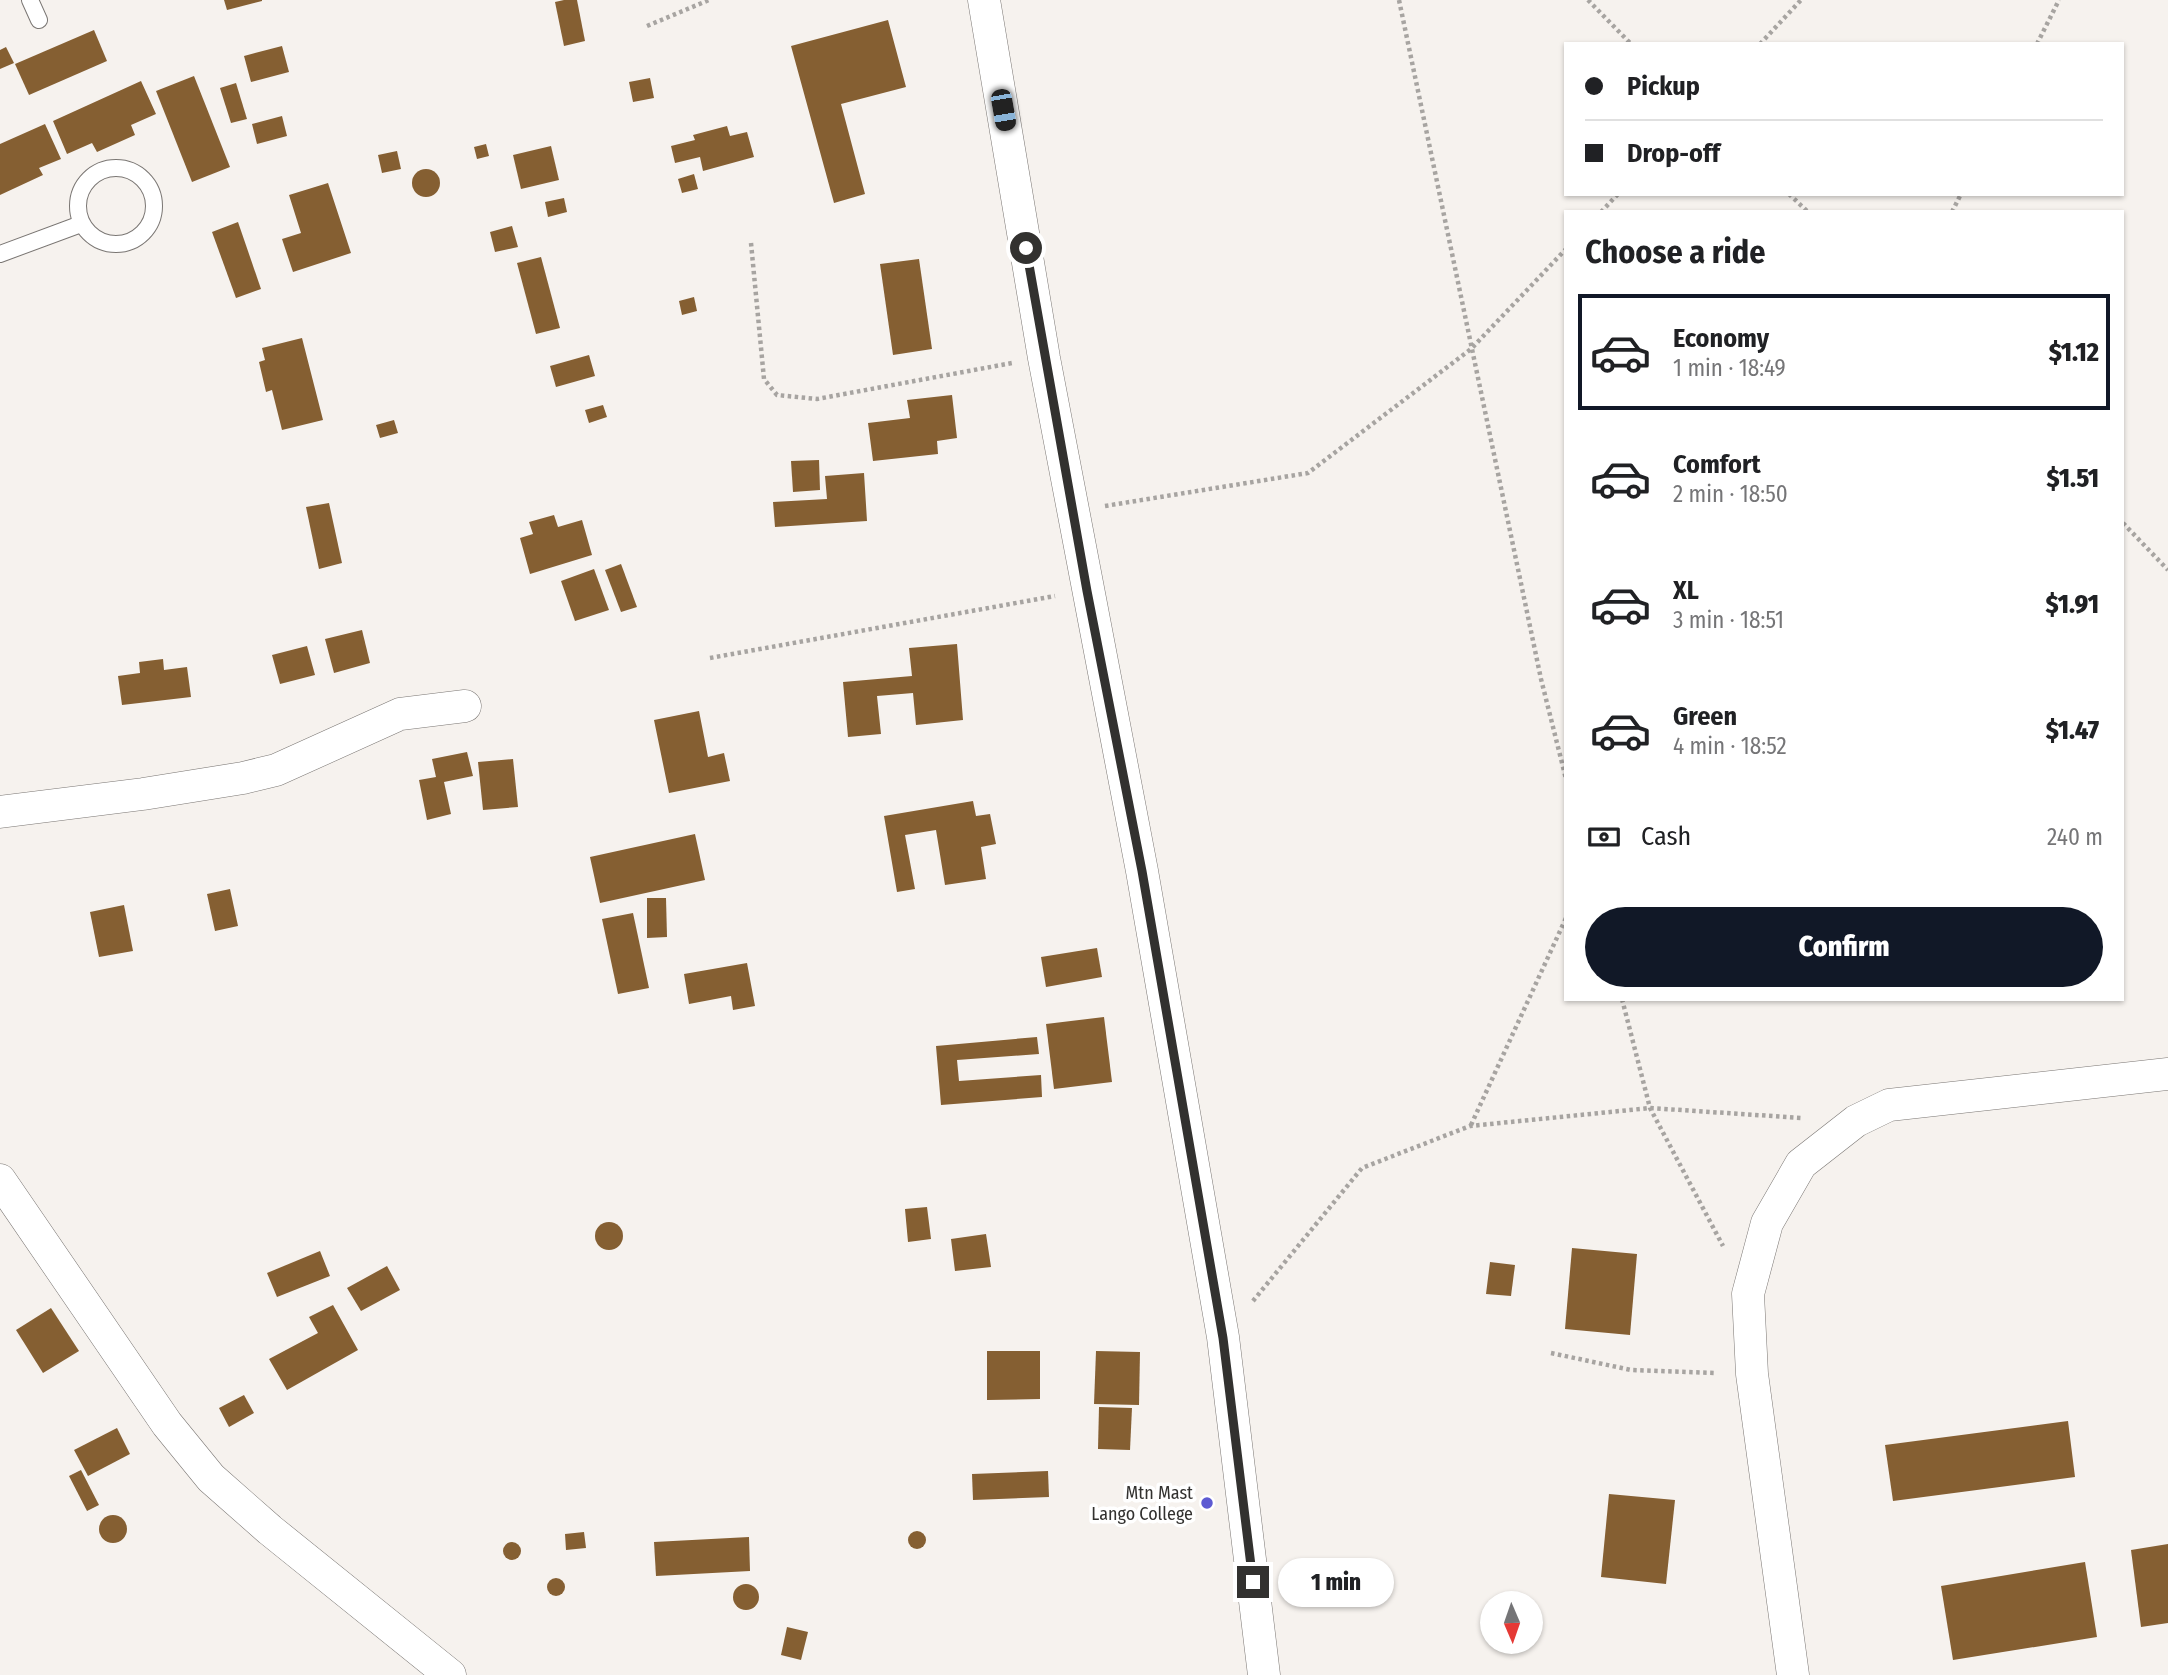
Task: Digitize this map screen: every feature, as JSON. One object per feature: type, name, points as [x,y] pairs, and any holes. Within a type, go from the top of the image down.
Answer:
[{"type":"street","points":[[985,0],[1044,358],[1142,871],[1223,1338],[1264,1675]]},
{"type":"street","points":[[0,813],[243,778],[276,770],[400,714],[465,706]]},
{"type":"street","points":[[1793,1675],[1752,1374],[1748,1294],[1767,1223],[1801,1164],[1856,1121],[1889,1105],[2168,1074]]},
{"type":"street","points":[[0,1180],[167,1424],[211,1478],[270,1530],[450,1675]]},
{"type":"lane","points":[[30,0],[38,20]]},
{"type":"lane","points":[[108,168],[136,172],[152,190],[155,212],[144,233],[126,244],[99,242],[80,224],[76,199],[90,176],[108,168]]},
{"type":"lane","points":[[0,254],[80,224]]},
{"type":"path","points":[[647,26],[709,0]]},
{"type":"path","points":[[1399,0],[1541,679],[1564,771]]},
{"type":"path","points":[[1588,0],[1629,42]]},
{"type":"path","points":[[1762,42],[1801,0]]},
{"type":"path","points":[[2038,42],[2059,0]]},
{"type":"path","points":[[1603,210],[1616,196]]},
{"type":"path","points":[[1790,196],[1806,210]]},
{"type":"path","points":[[751,243],[764,379],[777,396],[817,399],[1044,358]]},
{"type":"path","points":[[1073,511],[1308,473],[1471,349],[1564,250]]},
{"type":"path","points":[[2124,524],[2168,570]]},
{"type":"path","points":[[710,658],[1087,591]]},
{"type":"path","points":[[1471,1126],[1564,922]]},
{"type":"path","points":[[1623,1001],[1650,1108],[1748,1294]]},
{"type":"path","points":[[1223,1338],[1362,1168],[1471,1126],[1650,1108],[1856,1121]]},
{"type":"path","points":[[1551,1353],[1632,1370],[1752,1374]]},
{"type":"building","points":[[224,0],[262,0],[262,1],[227,10]]},
{"type":"building","points":[[577,0],[585,41],[564,46],[555,2]]},
{"type":"building","points":[[888,20],[906,87],[841,104],[865,194],[834,203],[791,46]]},
{"type":"building","points":[[94,30],[107,61],[29,95],[15,64]]},
{"type":"building","points":[[282,46],[289,72],[251,82],[244,56]]},
{"type":"building","points":[[6,47],[14,63],[0,69],[0,50]]},
{"type":"building","points":[[194,76],[230,167],[192,182],[156,91]]},
{"type":"building","points":[[650,78],[654,98],[633,102],[629,82]]},
{"type":"building","points":[[141,81],[156,114],[131,125],[135,135],[97,152],[92,143],[67,154],[53,121]]},
{"type":"building","points":[[236,83],[247,119],[231,123],[220,88]]},
{"type":"building","points":[[282,116],[287,136],[257,144],[252,124]]},
{"type":"building","points":[[45,124],[61,159],[39,168],[43,175],[0,195],[0,144]]},
{"type":"building","points":[[727,126],[730,136],[747,132],[754,157],[703,171],[700,157],[675,163],[671,146],[695,140],[693,135]]},
{"type":"building","points":[[486,144],[489,156],[477,159],[474,147]]},
{"type":"building","points":[[551,146],[559,180],[521,189],[513,155]]},
{"type":"building","points":[[397,151],[401,169],[382,173],[378,155]]},
{"type":"building","points":[[426,169],[436,173],[440,183],[436,193],[426,197],[416,193],[412,183],[416,173]]},
{"type":"building","points":[[694,174],[698,189],[682,193],[678,179]]},
{"type":"building","points":[[328,183],[351,253],[293,272],[282,239],[301,233],[289,195]]},
{"type":"building","points":[[564,198],[567,212],[548,217],[545,202]]},
{"type":"building","points":[[238,222],[261,289],[236,298],[212,232]]},
{"type":"building","points":[[512,226],[518,247],[495,252],[490,232]]},
{"type":"building","points":[[541,257],[560,328],[536,334],[517,263]]},
{"type":"building","points":[[919,259],[932,349],[893,355],[880,264]]},
{"type":"building","points":[[694,297],[697,311],[682,315],[679,301]]},
{"type":"building","points":[[302,338],[323,420],[282,430],[272,390],[266,392],[259,362],[265,360],[262,348]]},
{"type":"building","points":[[589,355],[595,376],[556,387],[550,366]]},
{"type":"building","points":[[952,395],[957,438],[937,441],[938,454],[873,461],[868,423],[910,418],[907,400]]},
{"type":"building","points":[[603,405],[607,417],[589,423],[585,410]]},
{"type":"building","points":[[394,420],[398,433],[380,438],[376,425]]},
{"type":"building","points":[[819,460],[820,490],[793,492],[791,461]]},
{"type":"building","points":[[864,473],[867,521],[775,527],[773,502],[827,499],[825,476]]},
{"type":"building","points":[[329,503],[342,563],[319,569],[306,507]]},
{"type":"building","points":[[554,515],[558,527],[582,520],[592,555],[530,574],[520,538],[533,534],[529,522]]},
{"type":"building","points":[[621,564],[637,607],[621,612],[605,570]]},
{"type":"building","points":[[594,569],[609,610],[575,621],[561,581]]},
{"type":"building","points":[[362,630],[370,663],[334,673],[325,639]]},
{"type":"building","points":[[957,644],[963,720],[916,725],[913,693],[877,696],[881,734],[848,737],[843,682],[912,676],[909,648]]},
{"type":"building","points":[[307,646],[315,675],[280,684],[272,655]]},
{"type":"building","points":[[163,659],[164,670],[187,667],[191,697],[122,705],[118,676],[140,673],[139,662]]},
{"type":"building","points":[[699,711],[708,757],[724,753],[730,781],[669,793],[654,720]]},
{"type":"building","points":[[467,752],[473,776],[444,782],[451,814],[427,820],[419,780],[436,777],[432,759]]},
{"type":"building","points":[[513,759],[518,807],[483,810],[478,762]]},
{"type":"building","points":[[973,801],[976,816],[990,814],[996,844],[981,847],[986,879],[945,885],[936,830],[905,835],[915,889],[897,892],[884,816]]},
{"type":"building","points":[[695,834],[705,880],[600,903],[590,857]]},
{"type":"building","points":[[230,889],[238,926],[215,931],[207,894]]},
{"type":"building","points":[[647,898],[666,898],[667,937],[647,938]]},
{"type":"building","points":[[124,905],[133,951],[99,957],[90,912]]},
{"type":"building","points":[[633,913],[649,988],[618,994],[602,919]]},
{"type":"building","points":[[1097,948],[1102,977],[1046,987],[1041,957]]},
{"type":"building","points":[[747,963],[755,1006],[733,1010],[731,996],[689,1004],[684,974]]},
{"type":"building","points":[[1104,1017],[1112,1082],[1054,1089],[1046,1024]]},
{"type":"building","points":[[1037,1037],[1039,1054],[957,1060],[959,1081],[1041,1075],[1042,1097],[941,1105],[936,1046]]},
{"type":"building","points":[[927,1207],[931,1239],[908,1242],[905,1209]]},
{"type":"building","points":[[609,1222],[619,1226],[623,1236],[619,1246],[609,1250],[599,1246],[595,1236],[599,1226]]},
{"type":"building","points":[[986,1234],[991,1267],[955,1271],[951,1239]]},
{"type":"building","points":[[1572,1248],[1637,1254],[1630,1335],[1565,1329]]},
{"type":"building","points":[[320,1251],[330,1276],[277,1297],[267,1273]]},
{"type":"building","points":[[1490,1262],[1515,1265],[1511,1296],[1486,1294]]},
{"type":"building","points":[[387,1266],[400,1290],[361,1311],[347,1288]]},
{"type":"building","points":[[333,1305],[358,1350],[287,1390],[269,1359],[318,1333],[309,1317]]},
{"type":"building","points":[[51,1308],[79,1351],[43,1373],[16,1330]]},
{"type":"building","points":[[987,1351],[1040,1351],[1040,1399],[987,1400]]},
{"type":"building","points":[[1096,1351],[1140,1352],[1139,1405],[1094,1404]]},
{"type":"building","points":[[244,1395],[254,1413],[229,1427],[219,1408]]},
{"type":"building","points":[[1099,1407],[1132,1408],[1130,1450],[1098,1449]]},
{"type":"building","points":[[2068,1421],[2075,1477],[1893,1501],[1885,1445]]},
{"type":"building","points":[[117,1428],[130,1454],[88,1476],[74,1450]]},
{"type":"building","points":[[81,1470],[99,1505],[87,1511],[69,1476]]},
{"type":"building","points":[[1048,1471],[1049,1497],[973,1500],[972,1474]]},
{"type":"building","points":[[1609,1494],[1675,1500],[1666,1584],[1601,1577]]},
{"type":"building","points":[[113,1515],[123,1519],[127,1529],[123,1539],[113,1543],[103,1539],[99,1529],[103,1519]]},
{"type":"building","points":[[917,1531],[923,1534],[926,1540],[923,1546],[917,1549],[911,1546],[908,1540],[911,1534]]},
{"type":"building","points":[[584,1532],[586,1548],[566,1550],[565,1534]]},
{"type":"building","points":[[749,1537],[750,1571],[656,1576],[654,1542]]},
{"type":"building","points":[[512,1542],[518,1545],[521,1551],[518,1557],[512,1560],[506,1557],[503,1551],[506,1545]]},
{"type":"building","points":[[2168,1544],[2168,1623],[2141,1627],[2131,1550]]},
{"type":"building","points":[[2085,1562],[2097,1637],[1953,1660],[1941,1586]]},
{"type":"building","points":[[556,1578],[562,1581],[565,1587],[562,1593],[556,1596],[550,1593],[547,1587],[550,1581]]},
{"type":"building","points":[[746,1584],[755,1588],[759,1597],[755,1606],[746,1610],[737,1606],[733,1597],[737,1588]]},
{"type":"building","points":[[787,1627],[808,1632],[801,1660],[781,1655]]},
{"type":"place","name":"Mtn Mast Lango College","points":[[1207,1503]]},
{"type":"route","points":[[1026,248],[1087,591],[1142,871],[1223,1338],[1253,1582]]}]
